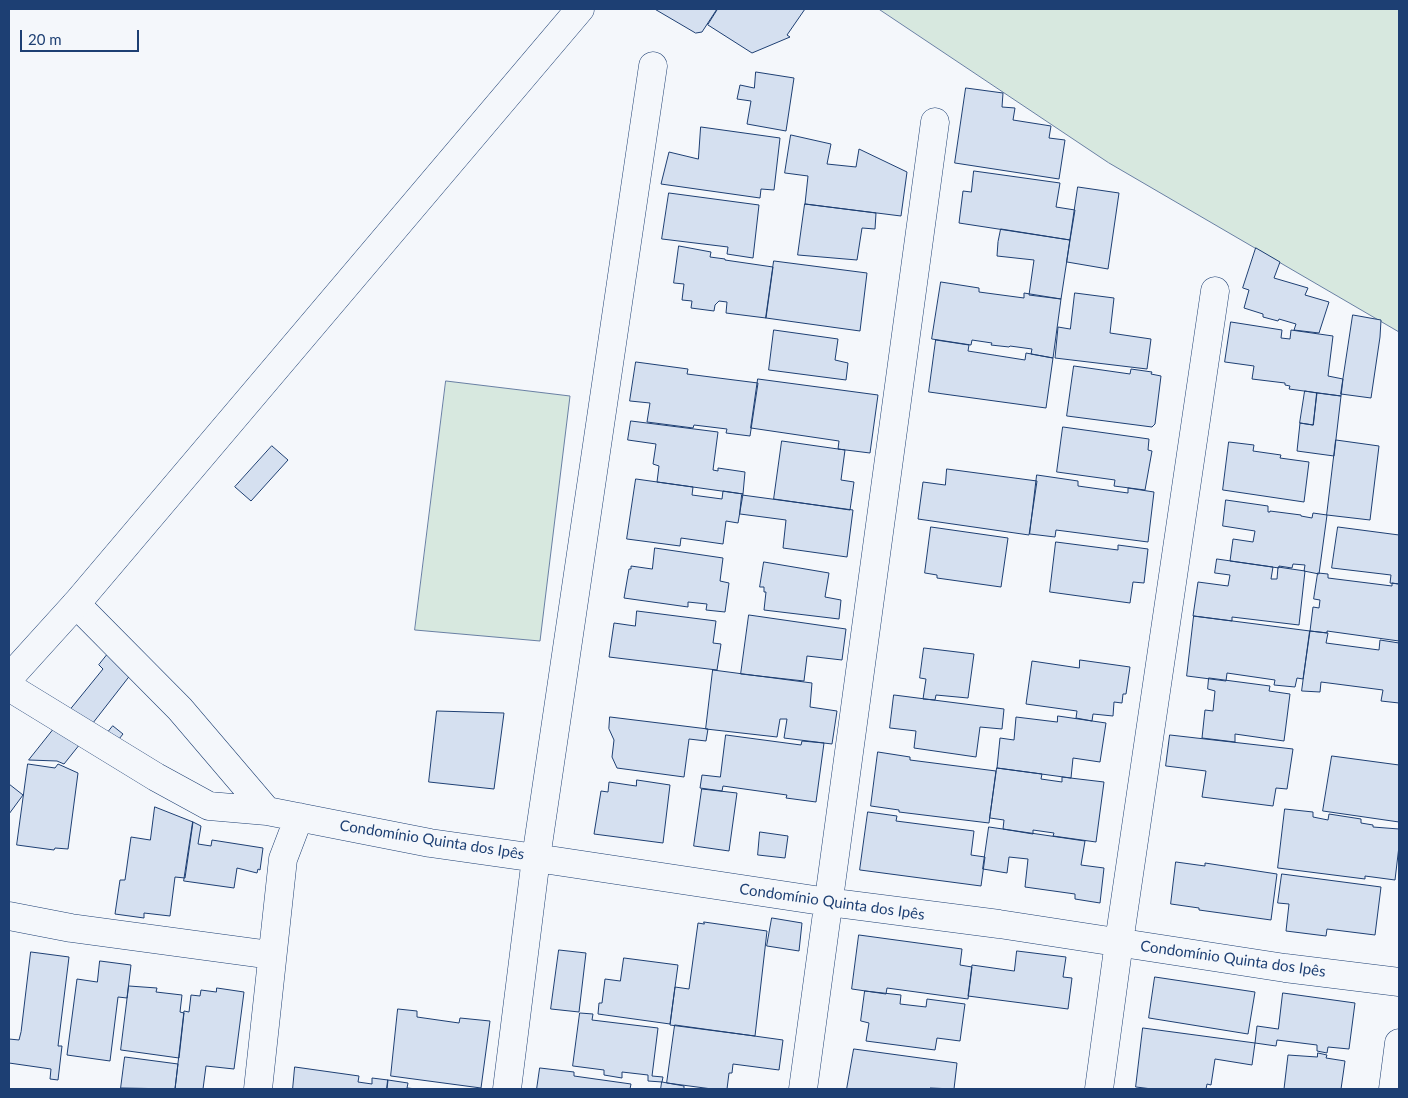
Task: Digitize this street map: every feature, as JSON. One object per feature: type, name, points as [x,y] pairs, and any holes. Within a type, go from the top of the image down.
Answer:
[{"type":"street","points":[[9,678],[76,604],[580,9]]},
{"type":"street","points":[[507,1089],[536,858],[653,66]]},
{"type":"street","points":[[803,1089],[935,122]]},
{"type":"street","points":[[1099,1089],[1215,291]]},
{"type":"street","points":[[76,604],[180,709],[267,810]]},
{"type":"street","name":"Condomínio Quinta dos Ipês","points":[[9,687],[156,777],[210,806],[267,810],[430,843],[828,902],[999,924],[1285,968],[1399,982]]},
{"type":"street","points":[[258,1089],[271,955],[283,859],[298,817]]},
{"type":"street","points":[[9,916],[71,928],[271,955]]},
{"type":"street","points":[[1393,1089],[1399,1043]]},
{"type":"shaded area","points":[[879,9],[1399,9],[1399,332],[1109,163]]},
{"type":"shaded area","points":[[446,381],[570,396],[540,641],[415,630]]},
{"type":"building","points":[[655,9],[717,9],[702,32],[696,33]]},
{"type":"building","points":[[718,9],[805,9],[787,35],[790,37],[752,53],[708,25]]},
{"type":"building","points":[[756,72],[794,78],[786,131],[747,124],[751,101],[737,99],[740,85],[754,88]]},
{"type":"building","points":[[966,88],[1003,93],[1002,107],[1015,108],[1013,120],[1051,126],[1049,138],[1065,140],[1059,179],[955,163]]},
{"type":"building","points":[[701,127],[780,138],[774,190],[761,189],[760,198],[661,184],[669,152],[698,159]]},
{"type":"building","points":[[791,135],[831,144],[827,164],[856,167],[859,149],[907,172],[901,216],[805,204],[808,176],[785,173]]},
{"type":"building","points":[[974,171],[1060,183],[1056,207],[1075,210],[1070,240],[959,223],[963,191],[971,192]]},
{"type":"building","points":[[1078,187],[1119,193],[1108,269],[1067,262]]},
{"type":"building","points":[[669,193],[759,205],[753,258],[727,254],[728,247],[662,239]]},
{"type":"building","points":[[805,204],[876,213],[875,229],[862,228],[857,260],[798,255]]},
{"type":"building","points":[[1001,229],[1070,240],[1061,299],[1029,295],[1034,260],[997,256]]},
{"type":"building","points":[[679,246],[711,252],[710,257],[773,267],[766,318],[726,313],[727,302],[719,301],[715,305],[714,311],[691,308],[692,301],[682,300],[684,284],[674,283]]},
{"type":"building","points":[[1256,248],[1280,262],[1274,278],[1308,288],[1305,295],[1329,302],[1319,333],[1294,330],[1296,324],[1263,317],[1263,314],[1244,308],[1249,290],[1243,288]]},
{"type":"building","points":[[774,261],[867,273],[860,331],[766,318]]},
{"type":"building","points":[[941,282],[979,288],[979,292],[1024,298],[1024,293],[1061,299],[1053,358],[1031,354],[1032,349],[991,345],[992,343],[972,340],[971,345],[932,339]]},
{"type":"building","points":[[1075,293],[1114,298],[1110,333],[1151,339],[1147,369],[1055,358],[1058,327],[1070,329]]},
{"type":"building","points":[[1353,315],[1381,320],[1371,398],[1341,394]]},
{"type":"building","points":[[1231,322],[1282,330],[1281,338],[1290,339],[1291,330],[1333,336],[1328,376],[1343,379],[1341,396],[1289,389],[1290,386],[1285,385],[1285,383],[1252,379],[1254,366],[1225,362]]},
{"type":"building","points":[[774,330],[838,339],[835,360],[848,363],[846,380],[769,370]]},
{"type":"building","points":[[936,340],[969,345],[968,351],[1025,360],[1026,353],[1053,358],[1046,408],[929,392]]},
{"type":"building","points":[[636,362],[688,369],[687,374],[758,383],[750,436],[726,433],[727,429],[694,425],[693,428],[647,422],[650,403],[630,401]]},
{"type":"building","points":[[1074,366],[1130,374],[1131,369],[1152,372],[1151,374],[1161,376],[1155,424],[1152,427],[1067,416]]},
{"type":"building","points":[[758,379],[878,395],[870,453],[838,449],[839,441],[751,428]]},
{"type":"building","points":[[1305,391],[1317,393],[1313,425],[1300,423]]},
{"type":"building","points":[[1317,393],[1341,396],[1334,456],[1297,451],[1300,423],[1313,425]]},
{"type":"building","points":[[631,421],[718,432],[713,470],[718,471],[718,468],[745,472],[743,494],[657,482],[659,466],[653,464],[656,444],[628,440]]},
{"type":"building","points":[[1063,427],[1149,439],[1148,450],[1152,451],[1145,490],[1114,486],[1115,480],[1057,472]]},
{"type":"building","points":[[1336,440],[1379,446],[1370,520],[1327,515]]},
{"type":"building","points":[[782,441],[845,450],[841,480],[854,482],[850,510],[774,499]]},
{"type":"building","points":[[1229,442],[1254,445],[1253,451],[1281,455],[1280,458],[1309,462],[1304,502],[1223,490]]},
{"type":"building","points":[[272,446],[288,460],[251,501],[235,487]]},
{"type":"building","points":[[947,469],[1037,481],[1029,535],[918,519],[923,482],[945,485]]},
{"type":"building","points":[[1037,475],[1078,481],[1078,486],[1128,493],[1128,488],[1154,492],[1148,542],[1056,530],[1055,537],[1030,534]]},
{"type":"building","points":[[636,479],[693,487],[692,495],[722,499],[723,491],[743,494],[738,523],[726,521],[723,544],[681,538],[680,546],[627,539]]},
{"type":"building","points":[[742,495],[853,510],[847,557],[783,548],[786,520],[740,514]]},
{"type":"building","points":[[1226,500],[1268,506],[1268,512],[1312,518],[1313,513],[1327,515],[1319,574],[1304,571],[1305,565],[1293,564],[1292,568],[1279,566],[1279,568],[1230,561],[1233,539],[1253,542],[1255,531],[1223,526]]},
{"type":"building","points":[[931,527],[1008,538],[1001,587],[937,578],[937,575],[925,573]]},
{"type":"building","points":[[1338,527],[1399,535],[1399,584],[1390,583],[1391,575],[1332,568]]},
{"type":"building","points":[[1056,542],[1118,550],[1118,545],[1148,549],[1144,583],[1133,582],[1130,603],[1050,592]]},
{"type":"building","points":[[655,548],[723,558],[720,581],[729,583],[725,612],[706,610],[707,604],[688,602],[688,607],[624,598],[629,569],[631,569],[631,566],[652,569]]},
{"type":"building","points":[[1217,559],[1273,567],[1271,579],[1277,579],[1278,567],[1305,571],[1299,625],[1232,617],[1232,621],[1193,616],[1198,582],[1228,586],[1230,575],[1215,573]]},
{"type":"building","points":[[764,562],[829,573],[825,597],[841,600],[839,619],[764,610],[766,592],[764,592],[764,587],[760,587]]},
{"type":"building","points":[[1318,573],[1328,574],[1328,578],[1392,586],[1392,583],[1399,584],[1399,641],[1327,631],[1327,633],[1310,631],[1313,607],[1319,608],[1320,600],[1314,599]]},
{"type":"building","points":[[637,611],[716,621],[713,643],[721,644],[717,670],[609,657],[614,623],[635,626]]},
{"type":"building","points":[[749,615],[846,629],[842,660],[807,656],[804,681],[741,674]]},
{"type":"building","points":[[1194,616],[1310,631],[1303,679],[1297,678],[1295,687],[1274,685],[1275,680],[1227,673],[1226,681],[1187,676]]},
{"type":"building","points":[[1310,631],[1328,633],[1326,643],[1379,650],[1380,640],[1399,643],[1399,703],[1381,701],[1383,690],[1321,682],[1320,692],[1302,691]]},
{"type":"building","points":[[924,648],[974,654],[968,698],[936,695],[935,700],[923,699],[926,679],[920,678]]},
{"type":"building","points":[[111,650],[135,669],[89,728],[68,712],[103,669],[99,665]]},
{"type":"building","points":[[1080,660],[1130,667],[1126,694],[1123,694],[1122,703],[1114,702],[1113,716],[1093,714],[1092,721],[1076,718],[1077,711],[1026,704],[1032,661],[1079,668]]},
{"type":"building","points":[[713,670],[812,683],[810,707],[837,711],[832,744],[784,738],[787,719],[780,719],[777,737],[706,729]]},
{"type":"building","points":[[1209,678],[1270,686],[1269,691],[1290,694],[1284,741],[1235,734],[1235,742],[1202,738],[1205,710],[1213,711],[1215,691],[1208,689]]},
{"type":"building","points":[[894,695],[1004,709],[1002,729],[980,727],[976,757],[914,748],[916,731],[890,728]]},
{"type":"building","points":[[437,711],[504,713],[494,789],[429,782]]},
{"type":"building","points":[[1058,716],[1106,723],[1100,762],[1073,758],[1071,778],[997,768],[1000,738],[1014,740],[1016,717],[1057,722]]},
{"type":"building","points":[[610,717],[708,729],[706,741],[689,739],[684,777],[617,768],[612,757],[614,740],[609,729]]},
{"type":"building","points":[[61,720],[84,739],[64,764],[57,761],[29,760]]},
{"type":"building","points":[[113,726],[123,734],[115,744],[105,736]]},
{"type":"building","points":[[726,735],[801,745],[802,741],[824,743],[816,802],[786,798],[787,795],[723,786],[722,791],[700,788],[702,775],[720,777]]},
{"type":"building","points":[[1170,735],[1293,749],[1287,789],[1276,788],[1273,806],[1202,797],[1206,771],[1166,766]]},
{"type":"building","points":[[878,752],[910,757],[910,760],[996,771],[989,823],[899,812],[899,810],[871,806]]},
{"type":"building","points":[[1332,756],[1399,765],[1399,822],[1323,811]]},
{"type":"building","points":[[28,764],[55,768],[58,764],[78,773],[68,849],[55,848],[54,850],[17,845]]},
{"type":"building","points":[[997,768],[1042,774],[1041,779],[1062,782],[1062,777],[1104,782],[1096,842],[1053,836],[1054,833],[1033,830],[1033,834],[1003,829],[1004,820],[990,818]]},
{"type":"building","points":[[637,780],[670,785],[663,843],[594,834],[601,791],[608,792],[609,782],[636,786]]},
{"type":"building","points":[[9,784],[23,795],[9,814]]},
{"type":"building","points":[[702,789],[737,793],[729,851],[694,846]]},
{"type":"building","points":[[155,807],[193,822],[185,878],[175,877],[170,916],[144,913],[144,918],[115,914],[120,880],[125,880],[131,837],[150,840]]},
{"type":"building","points":[[1285,809],[1313,812],[1313,817],[1328,820],[1329,814],[1361,819],[1361,823],[1373,825],[1373,827],[1399,829],[1395,880],[1365,876],[1365,879],[1278,868]]},
{"type":"building","points":[[868,812],[897,816],[896,821],[974,831],[971,855],[985,857],[981,886],[860,870]]},
{"type":"building","points":[[193,822],[201,826],[198,844],[211,846],[212,840],[263,848],[260,870],[258,869],[257,873],[237,868],[234,888],[184,881]]},
{"type":"building","points":[[989,827],[1085,841],[1081,865],[1104,868],[1100,903],[1075,899],[1075,894],[1025,887],[1028,859],[1009,857],[1007,873],[983,869]]},
{"type":"building","points":[[760,832],[788,836],[785,858],[758,855]]},
{"type":"building","points":[[1176,862],[1205,866],[1205,863],[1277,874],[1271,920],[1199,910],[1199,908],[1171,904]]},
{"type":"building","points":[[1282,874],[1381,887],[1375,935],[1327,929],[1326,936],[1286,931],[1289,904],[1278,903]]},
{"type":"building","points":[[772,918],[802,923],[799,951],[767,946]]},
{"type":"building","points":[[704,922],[767,931],[755,1036],[670,1025],[675,987],[689,989],[698,923],[704,924]]},
{"type":"building","points":[[859,935],[962,949],[960,965],[972,967],[968,999],[887,988],[886,994],[852,989]]},
{"type":"building","points":[[559,950],[586,953],[579,1012],[551,1009]]},
{"type":"building","points":[[1017,951],[1066,957],[1063,977],[1072,978],[1068,1009],[968,996],[972,965],[1014,971]]},
{"type":"building","points":[[31,952],[69,957],[58,1046],[62,1046],[58,1080],[50,1079],[51,1069],[9,1063],[9,1039],[19,1040],[21,1032]]},
{"type":"building","points":[[624,958],[678,965],[670,1024],[598,1014],[599,1003],[602,1003],[605,979],[620,981]]},
{"type":"building","points":[[100,961],[131,965],[127,998],[118,997],[110,1061],[67,1055],[77,979],[97,982]]},
{"type":"building","points":[[1155,977],[1255,992],[1248,1034],[1149,1018]]},
{"type":"building","points":[[129,986],[157,988],[156,992],[182,995],[180,1012],[184,1013],[179,1058],[121,1050]]},
{"type":"building","points":[[217,988],[244,992],[234,1069],[206,1066],[203,1089],[175,1089],[184,1011],[189,1012],[191,995],[200,996],[201,990],[216,992]]},
{"type":"building","points":[[865,991],[901,995],[900,1004],[926,1007],[927,999],[965,1004],[960,1041],[937,1038],[935,1050],[866,1041],[869,1023],[861,1021]]},
{"type":"building","points":[[1283,993],[1355,1003],[1349,1049],[1328,1047],[1327,1053],[1317,1051],[1317,1045],[1277,1040],[1276,1046],[1255,1043],[1257,1026],[1278,1029]]},
{"type":"building","points":[[398,1009],[417,1011],[417,1017],[459,1023],[460,1018],[490,1021],[481,1088],[391,1076]]},
{"type":"building","points":[[580,1013],[593,1014],[592,1020],[658,1028],[652,1076],[663,1077],[662,1082],[648,1081],[648,1075],[622,1072],[622,1078],[604,1075],[604,1070],[573,1066]]},
{"type":"building","points":[[675,1025],[783,1040],[779,1070],[733,1064],[732,1073],[729,1073],[727,1089],[667,1083]]},
{"type":"building","points":[[1143,1028],[1255,1043],[1252,1065],[1215,1059],[1211,1085],[1207,1084],[1206,1089],[1152,1089],[1136,1087]]},
{"type":"building","points":[[854,1049],[957,1063],[954,1089],[847,1089]]},
{"type":"building","points":[[1318,1053],[1327,1055],[1326,1058],[1345,1061],[1341,1089],[1284,1089],[1288,1055],[1317,1057]]},
{"type":"building","points":[[125,1057],[178,1064],[175,1089],[121,1088]]},
{"type":"building","points":[[295,1067],[359,1076],[358,1082],[372,1084],[372,1078],[388,1080],[387,1089],[293,1089]]},
{"type":"building","points":[[540,1068],[574,1072],[574,1076],[631,1084],[630,1089],[537,1089]]},
{"type":"building","points":[[388,1080],[408,1083],[407,1088],[417,1089],[387,1089]]},
{"type":"building","points":[[662,1082],[684,1086],[684,1089],[661,1089]]}]
